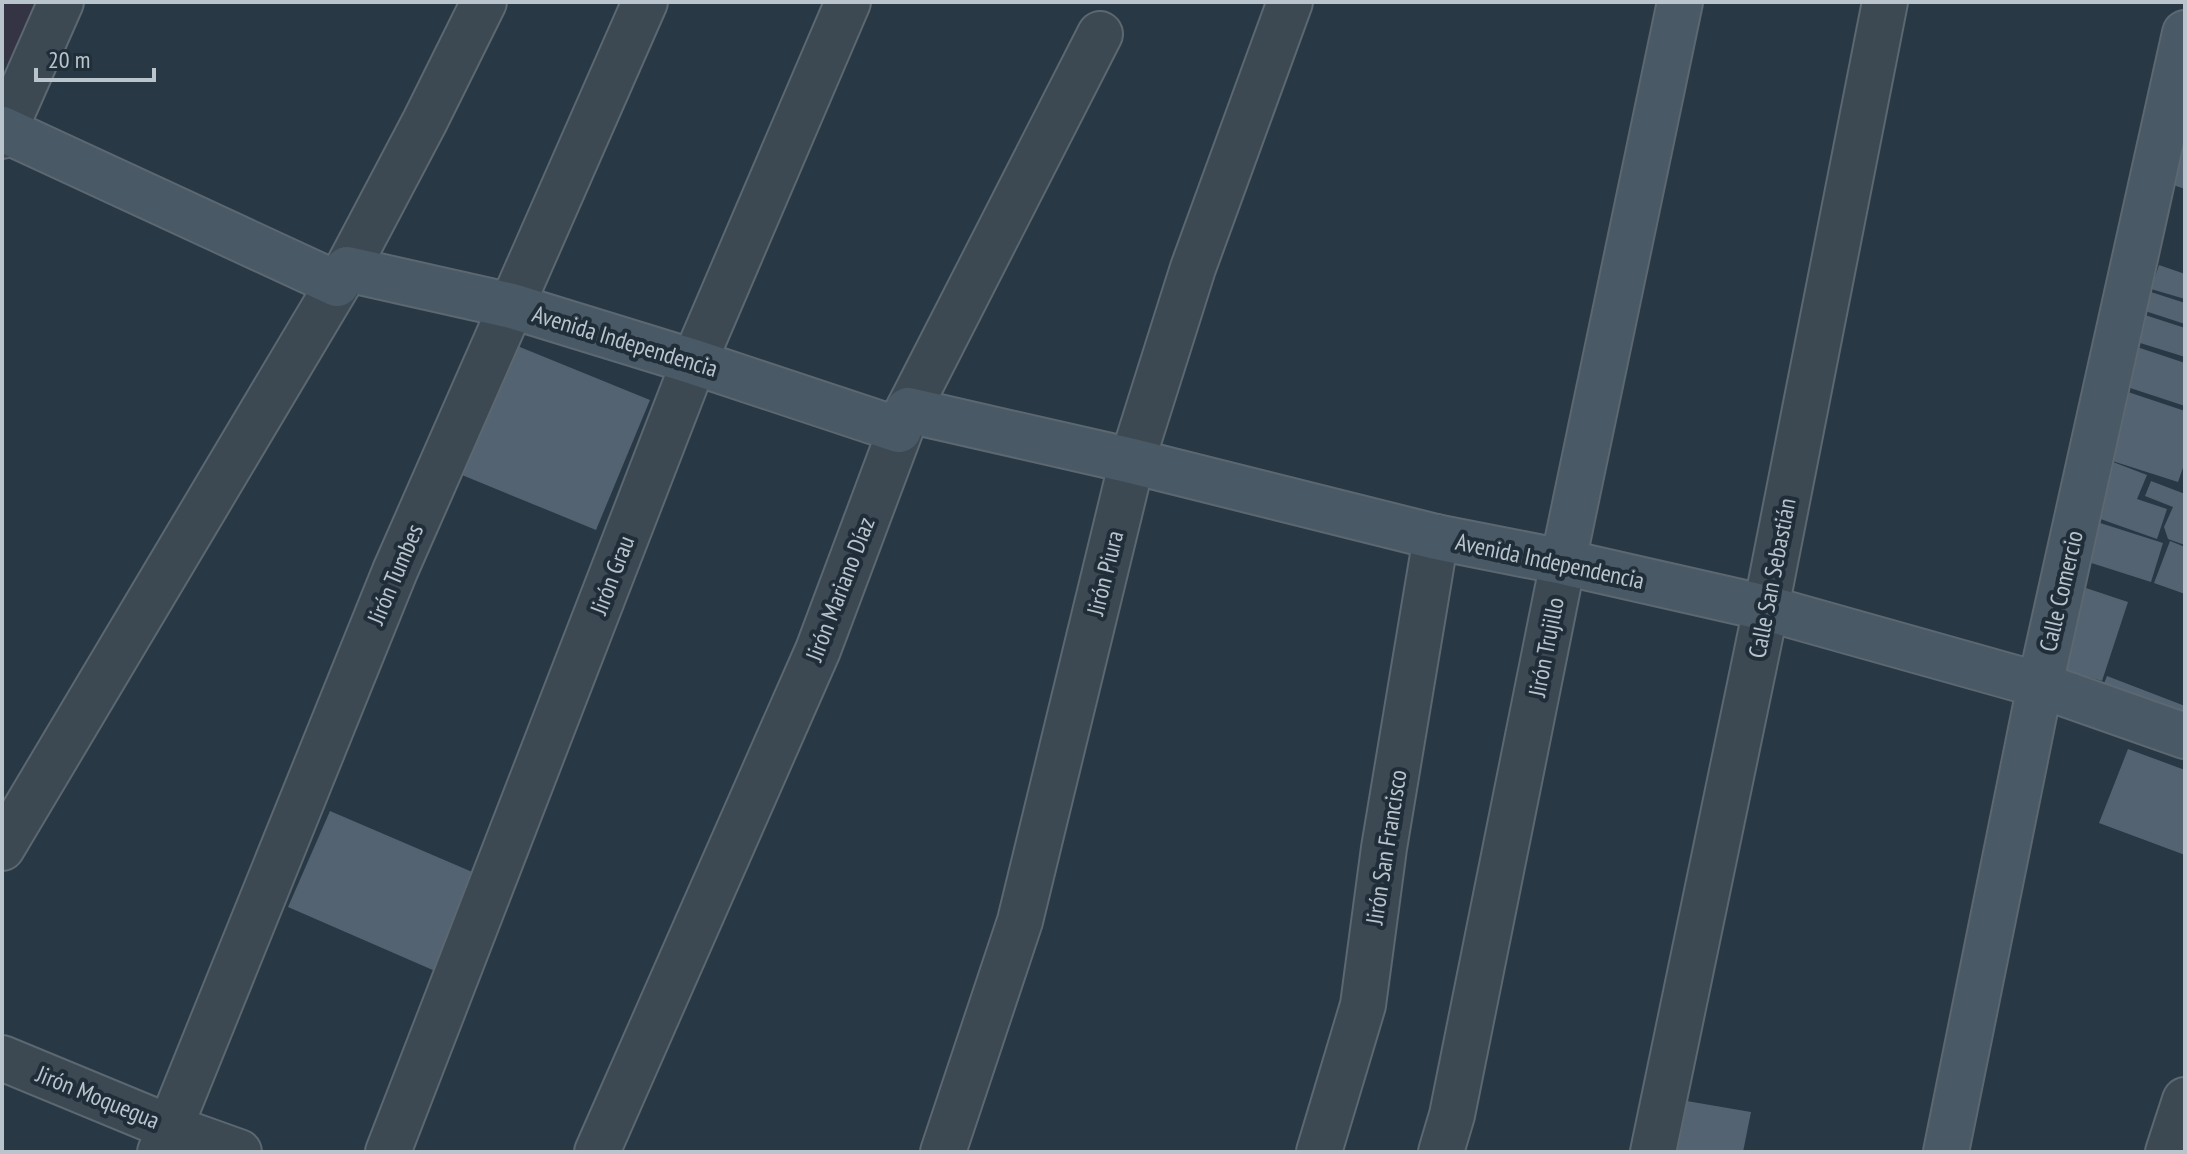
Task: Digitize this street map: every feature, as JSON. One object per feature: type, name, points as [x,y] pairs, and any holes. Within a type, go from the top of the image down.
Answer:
[{"type":"street","points":[[3,131],[61,2]]},
{"type":"street","points":[[2,848],[342,276],[484,2]]},
{"type":"street","name":"Jirón Tumbes","points":[[164,1139],[395,571],[645,2]]},
{"type":"street","name":"Jirón Grau","points":[[388,1152],[694,362],[848,2]]},
{"type":"street","name":"Jirón Piura","points":[[943,1152],[1020,921],[1132,461],[1193,268],[1290,2]]},
{"type":"street","name":"Jirón Trujillo","points":[[1441,1152],[1455,1100],[1680,2]]},
{"type":"street","name":"Calle San Sebastián","points":[[1653,1152],[1766,608],[1885,2]]},
{"type":"street","name":"Calle Comercio","points":[[1946,1152],[2040,685],[2185,33]]},
{"type":"street","name":"Jirón Mariano Díaz","points":[[597,1152],[818,650],[904,420],[1100,34]]},
{"type":"street","name":"Avenida Independencia","points":[[3,131],[342,276],[512,306],[694,362],[904,420],[1132,461],[1436,537],[1766,608],[2040,685],[2185,736]]},
{"type":"street","name":"Jirón San Francisco","points":[[1319,1152],[1363,1005],[1384,848],[1436,537]]},
{"type":"street","name":"Jirón Moquegua","points":[[2,1058],[164,1139],[239,1152]]},
{"type":"street","points":[[2168,1152],[2185,1100]]},
{"type":"shaded area","points":[[2,2],[41,2],[13,66],[2,61]]},
{"type":"building","points":[[2185,134],[2185,189],[2170,184]]},
{"type":"building","points":[[2159,265],[2185,274],[2185,299],[2151,289]]},
{"type":"building","points":[[2151,292],[2185,303],[2185,324],[2145,311]]},
{"type":"building","points":[[2145,315],[2185,328],[2185,357],[2137,342]]},
{"type":"building","points":[[515,345],[650,400],[596,530],[462,475]]},
{"type":"building","points":[[2137,347],[2185,363],[2185,406],[2124,386]]},
{"type":"building","points":[[2125,391],[2185,411],[2185,462],[2178,482],[2103,458]]},
{"type":"building","points":[[2113,462],[2147,475],[2137,499],[2167,509],[2157,539],[2092,516]]},
{"type":"building","points":[[2151,481],[2185,494],[2185,545],[2168,539],[2164,527],[2173,507],[2145,496]]},
{"type":"building","points":[[2094,521],[2163,543],[2151,582],[2082,560]]},
{"type":"building","points":[[2170,541],[2185,547],[2185,594],[2154,583]]},
{"type":"building","points":[[2086,588],[2128,602],[2102,681],[2059,668]]},
{"type":"building","points":[[2107,676],[2185,706],[2177,729],[2098,698]]},
{"type":"building","points":[[2128,749],[2185,770],[2185,855],[2099,823]]},
{"type":"building","points":[[330,811],[477,874],[435,971],[288,907]]},
{"type":"building","points":[[1675,1099],[1751,1112],[1743,1152],[1666,1152]]}]
